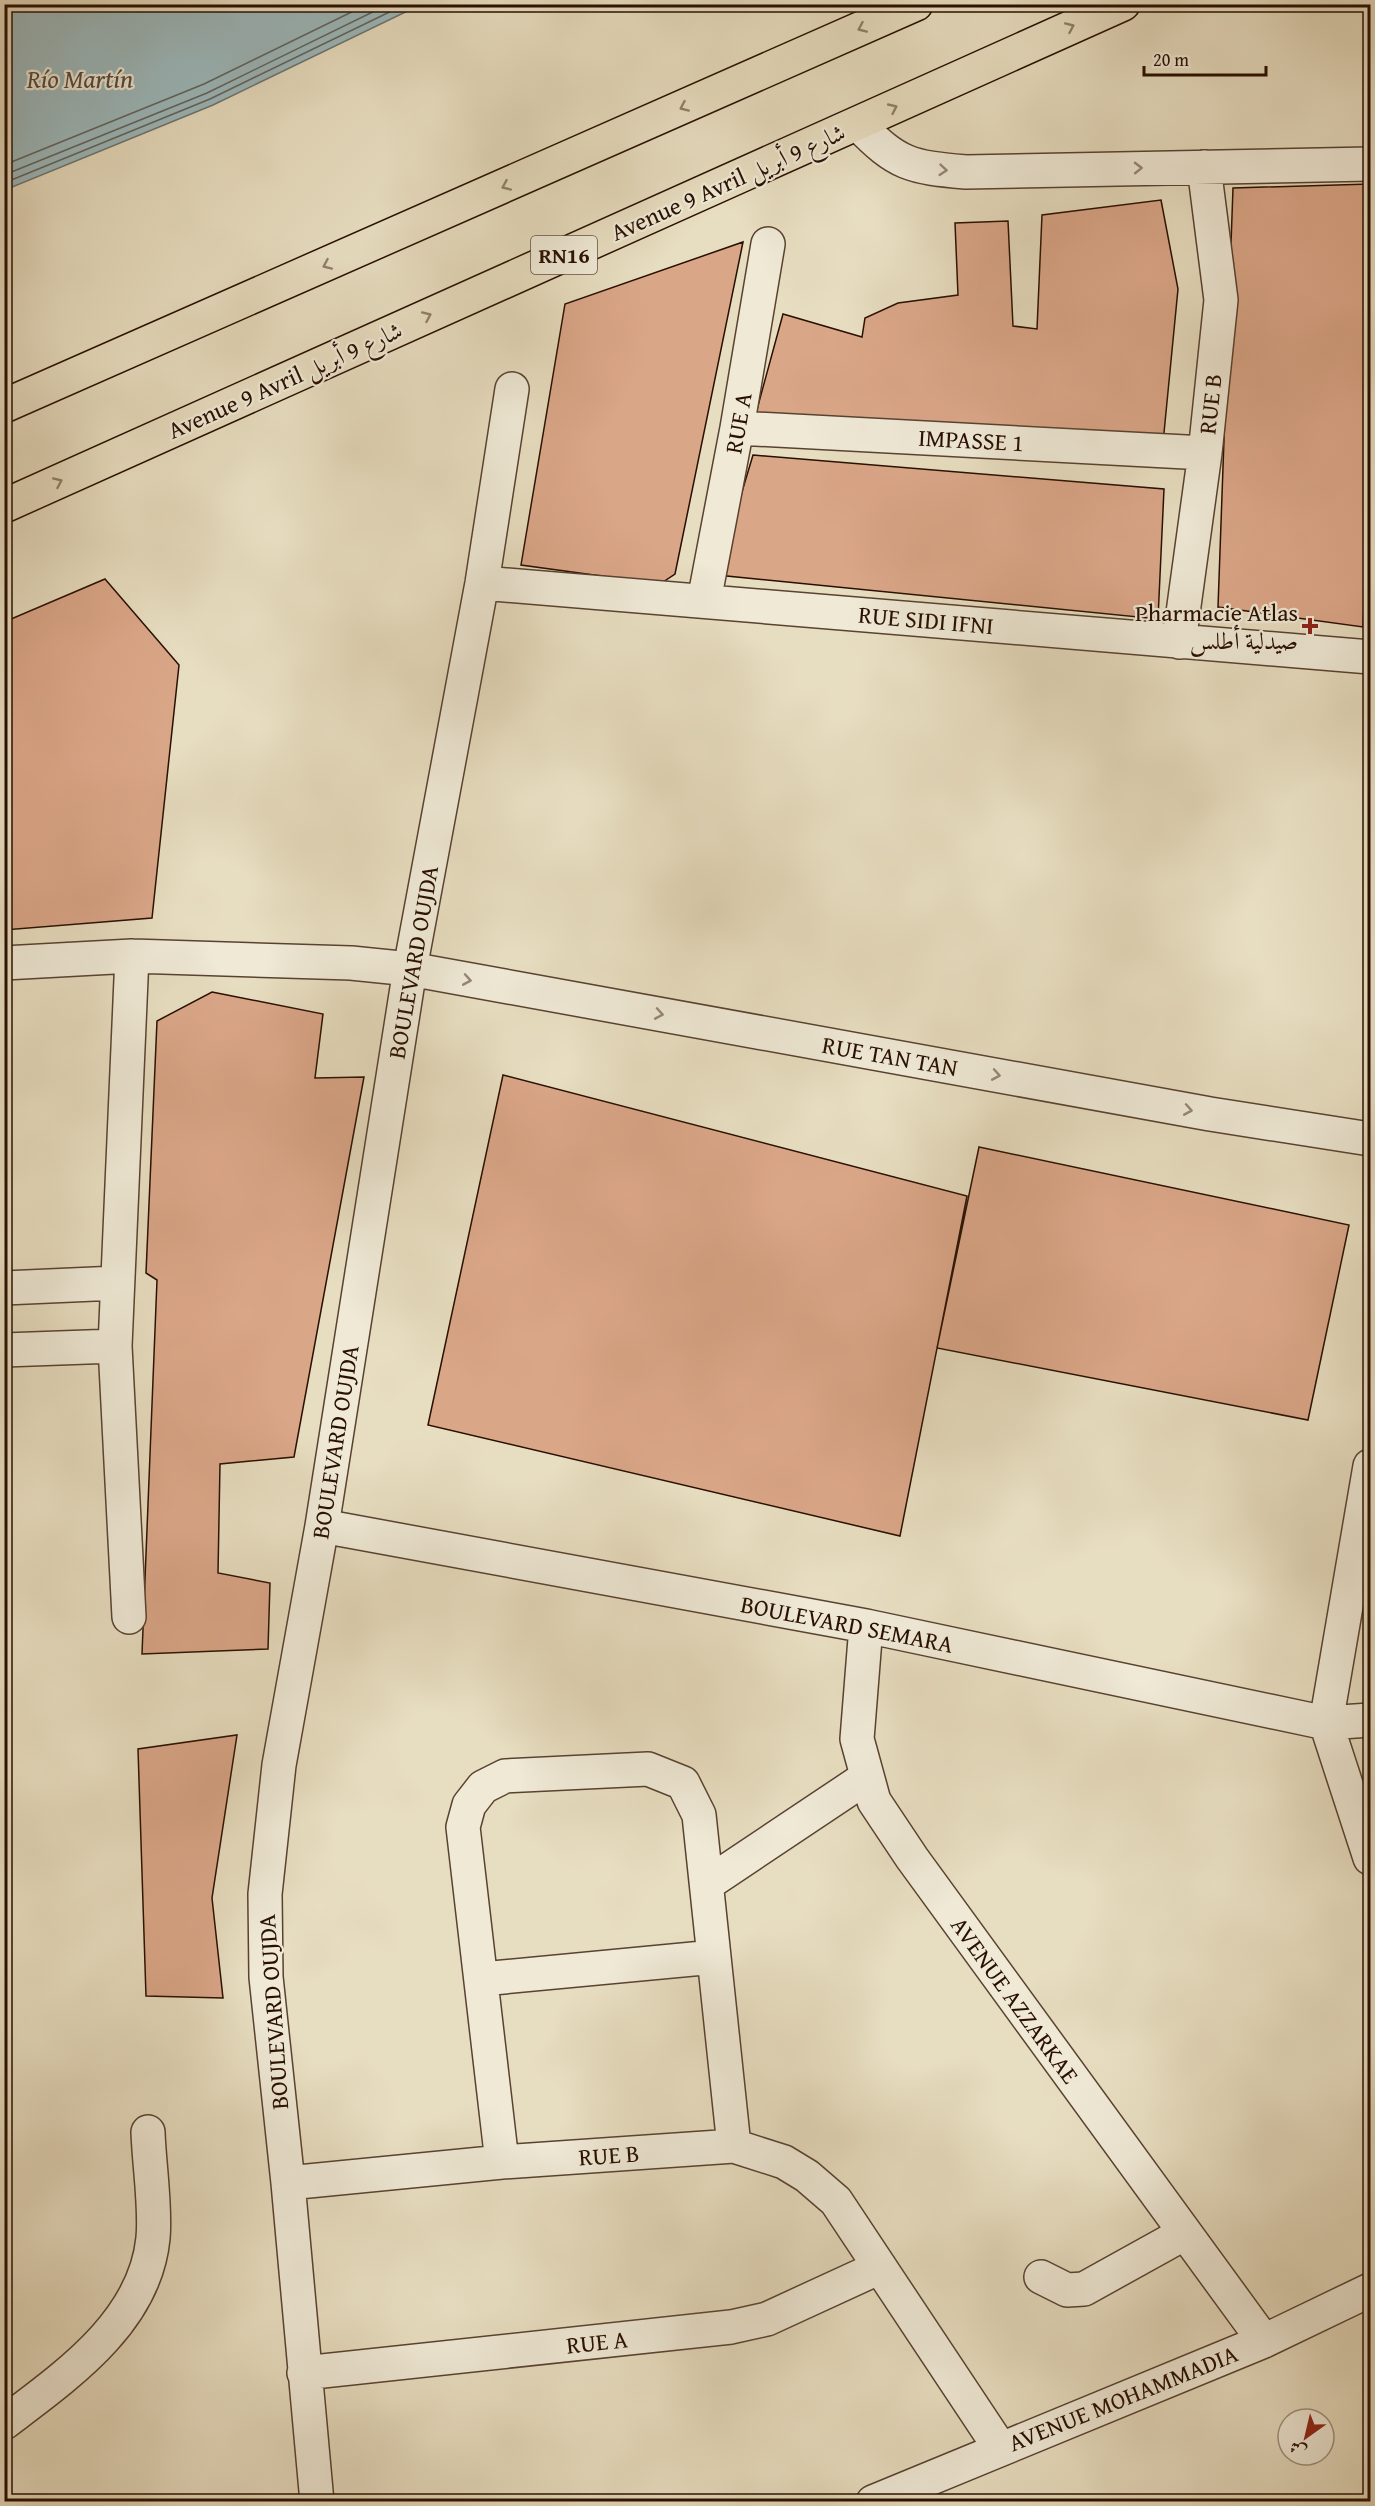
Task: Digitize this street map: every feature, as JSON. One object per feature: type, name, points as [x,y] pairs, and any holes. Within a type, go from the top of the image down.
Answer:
[{"type":"highway","points":[[4,406],[916,4]]},
{"type":"highway","name":"Avenue 9 Avril شارع 9 أبريل","points":[[4,506],[1123,4]]},
{"type":"street","points":[[858,124],[903,163],[922,168],[966,172],[1371,164]]},
{"type":"street","name":"RUE B","points":[[1179,642],[1205,453],[1221,300],[1204,167]]},
{"type":"street","name":"RUE A","points":[[704,601],[737,428],[768,244]]},
{"type":"street","name":"BOULEVARD OUJDA","points":[[317,2502],[288,2183],[266,1977],[265,1894],[279,1765],[322,1526],[410,969],[482,583],[512,389]]},
{"type":"street","name":"IMPASSE 1","points":[[737,428],[1205,453]]},
{"type":"street","name":"RUE SIDI IFNI","points":[[482,583],[1371,657]]},
{"type":"street","points":[[129,1617],[115,1346],[132,956]]},
{"type":"street","name":"RUE TAN TAN","points":[[4,963],[132,956],[351,963],[410,969],[1210,1114],[1371,1139]]},
{"type":"street","points":[[4,1288],[117,1282]]},
{"type":"street","points":[[4,1350],[115,1346]]},
{"type":"street","points":[[1371,1466],[1326,1723],[1371,1858]]},
{"type":"street","name":"BOULEVARD SEMARA","points":[[322,1526],[866,1626],[1326,1723],[1371,1720]]},
{"type":"street","name":"AVENUE AZZARKAE","points":[[866,1626],[857,1739],[874,1801],[912,1858],[1264,2341]]},
{"type":"street","points":[[502,2162],[482,1979],[462,1827],[469,1805],[483,1787],[505,1776],[648,1769],[683,1783],[699,1815],[734,2146]]},
{"type":"street","points":[[707,1884],[867,1777]]},
{"type":"street","points":[[482,1979],[714,1958]]},
{"type":"street","points":[[4,2422],[75,2369],[121,2318],[144,2281],[153,2238],[147,2132]]},
{"type":"street","name":"RUE B","points":[[288,2183],[502,2162],[734,2146],[784,2162],[807,2176],[836,2201],[1000,2448]]},
{"type":"street","points":[[1041,2277],[1067,2290],[1084,2289],[1185,2233]]},
{"type":"street","name":"RUE A","points":[[304,2373],[731,2327],[767,2319],[880,2267]]},
{"type":"street","name":"AVENUE MOHAMMADIA","points":[[873,2502],[1264,2341],[1371,2290]]},
{"type":"water","name":"Río Martín","points":[[5,4],[420,5],[213,105],[5,190]]},
{"type":"building","points":[[1370,184],[1370,446],[1363,627],[1218,607],[1233,188]]},
{"type":"building","points":[[1161,200],[1178,289],[1163,443],[756,413],[783,314],[862,337],[865,318],[898,303],[958,295],[955,223],[1008,221],[1013,326],[1037,329],[1042,215]]},
{"type":"building","points":[[743,242],[675,574],[660,584],[521,565],[565,304]]},
{"type":"building","points":[[753,455],[1164,489],[1158,619],[717,575]]},
{"type":"building","points":[[105,579],[179,665],[152,918],[4,930],[4,622]]},
{"type":"building","points":[[212,992],[323,1014],[315,1078],[364,1077],[294,1457],[220,1464],[218,1573],[270,1583],[268,1649],[142,1654],[157,1280],[146,1273],[157,1021]]},
{"type":"building","points":[[503,1075],[967,1196],[900,1536],[428,1425]]},
{"type":"building","points":[[979,1147],[1349,1225],[1308,1420],[937,1348]]},
{"type":"building","points":[[237,1735],[212,1898],[223,1998],[146,1996],[138,1749]]},
{"type":"place","name":"Pharmacie Atlas صيدلية أطلس","points":[[1310,626]]}]
